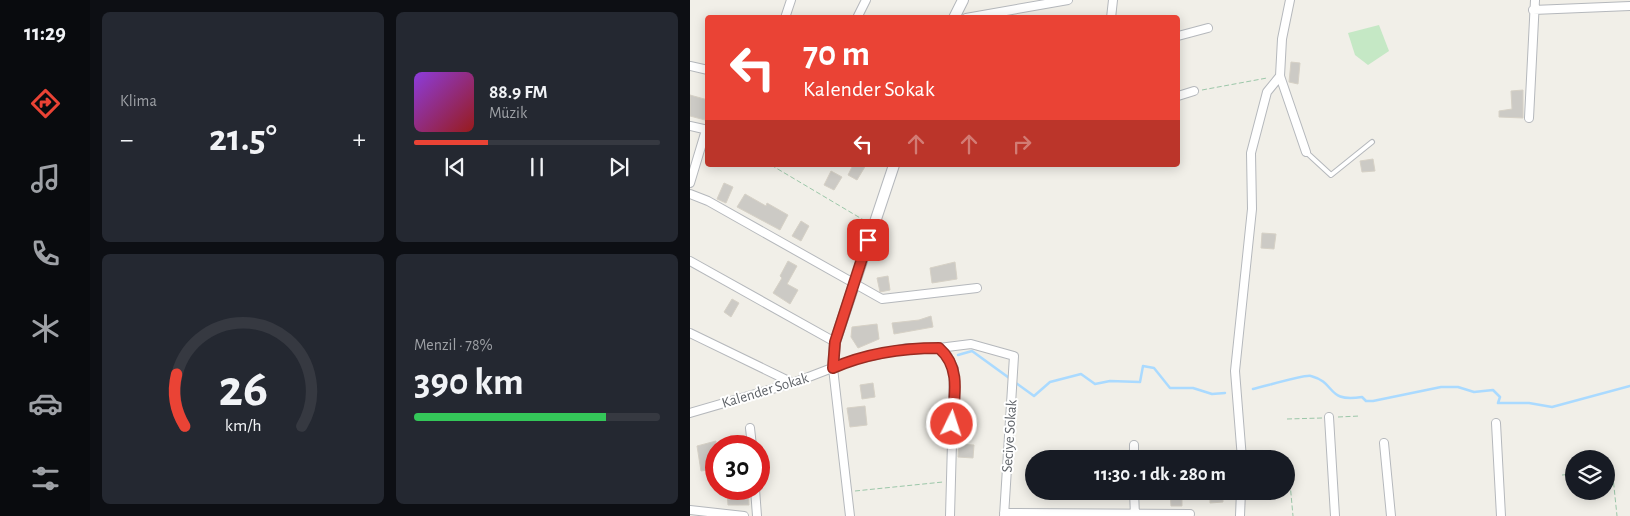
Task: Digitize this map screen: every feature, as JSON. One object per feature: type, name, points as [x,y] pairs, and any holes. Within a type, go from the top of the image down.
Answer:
[{"type":"street","points":[[786,15],[791,0]]},
{"type":"street","points":[[858,15],[866,0]]},
{"type":"street","points":[[956,15],[963,0]]},
{"type":"street","points":[[983,15],[1068,0]]},
{"type":"street","points":[[1111,15],[1113,0]]},
{"type":"street","points":[[1290,0],[1282,39],[1280,76],[1306,152]]},
{"type":"street","points":[[1529,118],[1535,0]]},
{"type":"street","points":[[1533,10],[1630,6]]},
{"type":"street","points":[[1180,35],[1208,28]]},
{"type":"street","points":[[690,66],[705,69]]},
{"type":"street","points":[[1241,450],[1235,371],[1252,209],[1251,153],[1267,92],[1280,76]]},
{"type":"street","points":[[1180,96],[1194,92]]},
{"type":"street","points":[[690,126],[705,130]]},
{"type":"street","points":[[690,183],[705,136]]},
{"type":"street","points":[[850,516],[833,368],[835,342],[853,284],[894,167]]},
{"type":"street","points":[[690,194],[716,206],[882,299],[977,288]]},
{"type":"street","points":[[690,261],[835,342]]},
{"type":"street","points":[[690,333],[793,382]]},
{"type":"street","name":"Kalender Sokak","points":[[690,413],[793,382],[853,360],[907,348],[939,348],[971,344],[1014,356]]},
{"type":"street","points":[[939,348],[947,355],[954,369],[950,516]]},
{"type":"street","name":"Seciye Sokak","points":[[1004,515],[1014,356]]},
{"type":"street","points":[[1329,417],[1335,516]]},
{"type":"street","points":[[1496,423],[1501,516]]},
{"type":"street","points":[[750,428],[751,435]]},
{"type":"street","points":[[1384,444],[1391,516]]},
{"type":"street","points":[[1134,445],[1134,450]]},
{"type":"street","points":[[756,500],[757,516]]},
{"type":"street","points":[[1134,500],[1135,515]]},
{"type":"street","points":[[1240,516],[1241,500]]},
{"type":"street","points":[[690,510],[744,516]]},
{"type":"street","points":[[1004,515],[1190,514]]},
{"type":"lane","points":[[1306,152],[1331,176],[1372,142]]},
{"type":"path","points":[[1194,92],[1280,76]]},
{"type":"path","points":[[774,167],[873,226]]},
{"type":"path","points":[[848,492],[949,482]]},
{"type":"path","points":[[1292,500],[1293,516]]},
{"type":"path","points":[[1615,500],[1616,516]]},
{"type":"green space","points":[[1379,25],[1389,51],[1368,65],[1355,55],[1348,33]]},
{"type":"building","points":[[1291,62],[1300,63],[1298,84],[1289,82]]},
{"type":"building","points":[[1523,90],[1523,118],[1499,117],[1499,111],[1512,109],[1511,91]]},
{"type":"building","points":[[690,95],[705,99],[705,120],[690,116]]},
{"type":"building","points":[[1373,159],[1375,171],[1362,172],[1360,161]]},
{"type":"building","points":[[852,167],[865,167],[857,180],[848,175]]},
{"type":"building","points":[[831,171],[842,177],[834,190],[824,185]]},
{"type":"building","points":[[724,183],[733,187],[726,203],[717,199]]},
{"type":"building","points":[[745,194],[766,206],[767,203],[788,215],[780,230],[737,207]]},
{"type":"building","points":[[801,221],[809,226],[801,241],[792,236]]},
{"type":"building","points":[[1262,233],[1276,234],[1274,249],[1261,248]]},
{"type":"building","points":[[788,261],[797,266],[787,284],[798,290],[790,304],[773,293],[782,278],[780,276]]},
{"type":"building","points":[[955,262],[957,279],[932,283],[930,268]]},
{"type":"building","points":[[888,276],[890,290],[880,292],[877,278]]},
{"type":"building","points":[[732,299],[739,303],[731,317],[724,312]]},
{"type":"building","points":[[931,316],[933,327],[894,334],[892,323],[919,320]]},
{"type":"building","points":[[877,324],[879,339],[858,348],[851,337],[852,327]]},
{"type":"building","points":[[873,383],[875,397],[862,399],[860,385]]},
{"type":"building","points":[[865,406],[867,425],[850,427],[847,408]]},
{"type":"building","points":[[705,444],[705,470],[701,471],[697,446]]},
{"type":"building","points":[[959,444],[974,445],[973,458],[958,457]]},
{"type":"building","points":[[728,500],[749,500],[749,505],[728,505]]},
{"type":"building","points":[[1171,500],[1182,500],[1182,506],[1171,506]]},
{"type":"building","points":[[1210,500],[1223,500],[1223,502],[1210,503]]},
{"type":"waterway","points":[[958,355],[972,351],[1034,396],[1050,382],[1081,374],[1095,384],[1110,381],[1140,382],[1143,366],[1154,368],[1170,388],[1193,388],[1212,394],[1225,393]]},
{"type":"waterway","points":[[1253,389],[1311,376],[1325,383],[1337,395],[1351,398],[1362,397],[1366,401],[1441,387],[1458,387],[1474,392],[1493,390],[1500,397],[1498,403],[1529,403],[1552,407],[1630,386]]},
{"type":"route","points":[[868,240],[835,342],[833,368],[853,360],[907,348],[939,348],[947,355],[954,369],[955,385],[952,424]]}]
